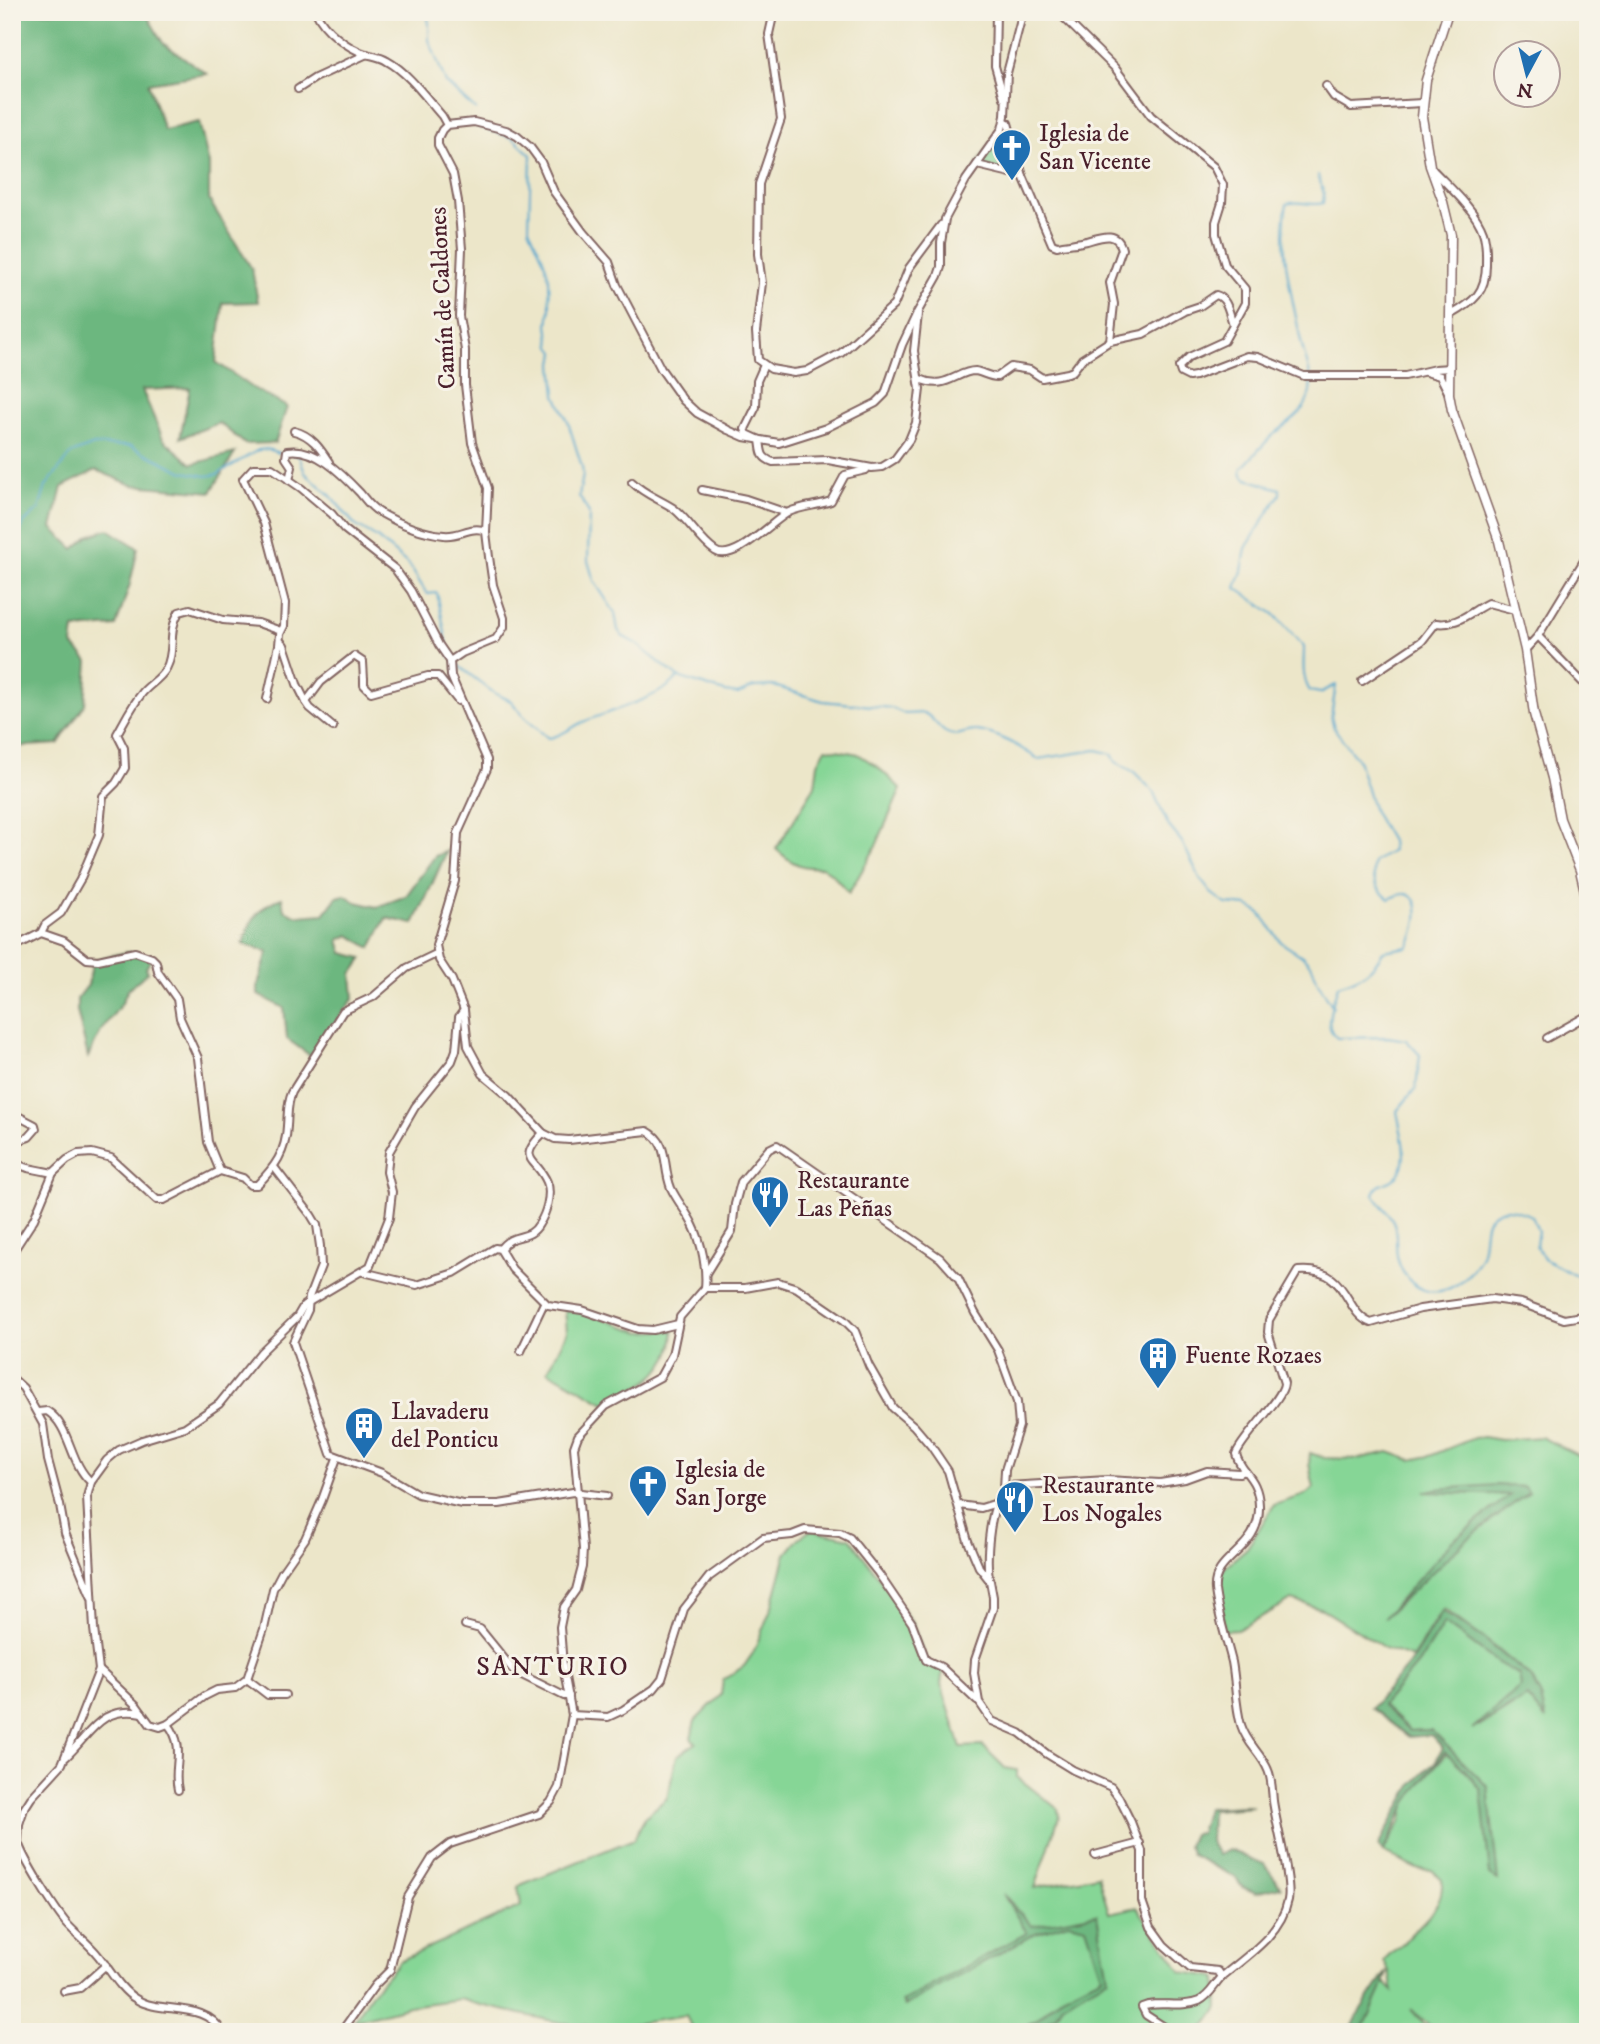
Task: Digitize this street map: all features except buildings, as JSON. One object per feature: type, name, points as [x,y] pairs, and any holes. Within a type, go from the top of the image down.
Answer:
[{"type":"street","points":[[316,12],[329,32],[398,68],[447,125],[474,122],[506,130],[530,146],[541,162],[554,192],[609,262],[617,285],[661,369],[683,400],[697,413],[728,430],[779,443],[826,428],[876,403],[890,384],[902,345],[941,267],[944,219]]},
{"type":"street","points":[[774,12],[769,34],[781,119],[761,174],[758,195],[758,254],[762,283],[756,332],[757,356],[764,365],[794,373],[807,371],[841,353],[894,305],[909,268],[988,152],[1004,121],[1007,73],[1023,12]]},
{"type":"street","points":[[996,12],[995,66],[1005,104]]},
{"type":"street","points":[[1058,12],[1106,57],[1151,116],[1219,174],[1224,193],[1216,222],[1220,253],[1230,272],[1245,289],[1245,303],[1223,341],[1182,362],[1179,367],[1181,373],[1189,377],[1252,356],[1304,376],[1405,376],[1450,371]]},
{"type":"street","points":[[1448,12],[1426,80],[1422,103],[1430,166],[1449,223],[1449,394],[1452,410],[1499,541],[1525,650],[1534,714],[1560,819],[1580,870],[1588,904]]},
{"type":"street","points":[[298,89],[315,78],[367,54]]},
{"type":"street","points":[[1326,86],[1334,96],[1351,107],[1422,103]]},
{"type":"street","points":[[1004,121],[1007,123],[1023,176],[1052,244],[1057,246],[1107,235],[1116,238],[1121,244],[1122,249],[1110,283],[1114,304],[1110,341]]},
{"type":"street","name":"Camín de Caldones","points":[[447,125],[438,138],[453,174],[458,201],[462,249],[459,316],[465,350],[465,385],[472,443],[488,488],[486,531],[493,586],[504,618],[504,627],[496,639],[450,661]]},
{"type":"street","points":[[977,165],[1023,176]]},
{"type":"street","points":[[1430,166],[1472,214],[1483,232],[1486,249],[1485,283],[1475,298],[1451,315]]},
{"type":"street","points":[[919,379],[931,383],[950,380],[973,371],[997,376],[1011,367],[1020,367],[1042,379],[1048,379],[1073,371],[1082,359],[1110,341],[1143,334],[1216,296],[1226,302],[1233,324]]},
{"type":"street","points":[[632,482],[642,492],[673,508],[718,553],[736,549],[767,530],[786,513],[831,501],[845,475],[882,467],[895,459],[913,434],[920,396],[914,351],[919,316],[917,313]]},
{"type":"street","points":[[760,440],[747,434],[745,429],[756,407],[757,381],[764,365]]},
{"type":"street","points":[[1424,372],[1440,376],[1450,371]]},
{"type":"street","points":[[1440,376],[1449,394]]},
{"type":"street","points":[[920,396],[931,383]]},
{"type":"street","points":[[294,431],[304,433],[319,446],[332,467],[376,511],[406,526],[445,535],[473,528],[486,531]]},
{"type":"street","points":[[760,440],[761,453],[773,462],[828,460],[862,467],[882,467]]},
{"type":"street","points":[[289,480],[292,467],[286,458],[288,451],[302,451],[332,467]]},
{"type":"street","points":[[267,699],[286,615],[264,523],[243,479],[253,468],[272,468],[289,480],[332,513],[344,529],[395,569],[411,591],[450,661],[451,676],[483,751],[487,769],[458,833],[455,881],[439,929],[436,954],[452,980],[464,1010],[468,1046],[483,1074],[508,1095],[543,1133],[555,1139],[569,1140],[647,1131],[657,1136],[662,1144],[671,1188],[696,1231],[706,1273],[705,1288],[683,1311],[672,1355],[660,1377],[606,1406],[578,1436],[573,1452],[583,1549],[582,1567],[576,1590],[564,1607],[560,1627],[563,1666],[572,1715],[561,1781],[551,1802],[545,1810],[532,1817],[450,1844],[432,1858],[408,1897],[395,1944],[393,1965],[341,2032]]},
{"type":"street","points":[[702,490],[746,499],[786,513]]},
{"type":"street","points":[[1525,650],[1538,636],[1588,554]]},
{"type":"street","points":[[1362,681],[1422,641],[1436,623],[1457,622],[1488,603],[1515,610]]},
{"type":"street","points":[[12,948],[41,933],[45,925],[64,908],[80,880],[99,835],[103,796],[116,783],[125,768],[124,748],[117,734],[135,702],[168,666],[172,627],[179,612],[190,609],[223,620],[258,623],[281,631]]},
{"type":"street","points":[[1538,636],[1588,688]]},
{"type":"street","points":[[280,641],[284,645],[306,702],[333,727]]},
{"type":"street","points":[[306,702],[321,682],[354,656],[363,662],[364,685],[371,692],[428,676],[438,676],[463,709]]},
{"type":"street","points":[[41,933],[64,941],[87,959],[98,960],[135,952],[156,962],[158,972],[177,999],[180,1018],[198,1058],[206,1129],[220,1171]]},
{"type":"street","points":[[12,1253],[34,1219],[53,1173],[66,1160],[78,1154],[111,1158],[157,1200],[220,1171],[243,1178],[254,1185],[274,1167],[285,1146],[288,1103],[292,1092],[343,1011],[373,997],[407,968],[436,954]]},
{"type":"street","points":[[222,2032],[215,2021],[184,2008],[136,2000],[60,1915],[15,1841],[24,1810],[31,1798],[65,1758],[99,1670],[94,1637],[87,1497],[91,1482],[107,1460],[119,1450],[185,1427],[219,1404],[261,1352],[309,1301],[370,1266],[389,1218],[392,1192],[387,1172],[389,1152],[415,1107],[452,1061],[456,1050],[459,1017],[464,1010]]},
{"type":"street","points":[[1548,1038],[1588,1014]]},
{"type":"street","points":[[12,1113],[35,1125],[36,1129],[29,1137],[12,1143]]},
{"type":"street","points":[[500,1249],[511,1238],[535,1231],[544,1215],[547,1182],[528,1154],[543,1133]]},
{"type":"street","points":[[706,1273],[732,1231],[741,1182],[769,1149],[776,1145],[940,1258],[958,1278],[975,1313],[998,1350],[1017,1402],[1019,1426],[1005,1470],[1004,1488],[987,1546],[993,1608],[975,1660],[974,1673],[979,1702]]},
{"type":"street","points":[[12,1162],[53,1173]]},
{"type":"street","points":[[274,1167],[317,1225],[321,1266],[308,1310],[294,1339],[294,1346],[329,1450],[337,1458],[352,1460],[382,1473],[418,1494],[462,1504],[499,1504],[578,1492],[607,1496]]},
{"type":"street","points":[[363,1272],[417,1285],[454,1273],[495,1248],[500,1249]]},
{"type":"street","points":[[500,1249],[512,1269],[544,1303],[582,1310],[638,1329],[678,1324]]},
{"type":"street","points":[[1172,2032],[1146,2015],[1142,2007],[1184,2005],[1199,2001],[1211,1993],[1222,1977],[1251,1955],[1270,1934],[1285,1910],[1289,1893],[1270,1776],[1264,1762],[1248,1743],[1241,1723],[1232,1664],[1222,1632],[1215,1588],[1219,1570],[1246,1545],[1258,1522],[1259,1507],[1255,1484],[1236,1458],[1237,1451],[1284,1388],[1268,1332],[1269,1320],[1298,1271],[1312,1271],[1332,1278],[1363,1318],[1371,1323],[1420,1309],[1492,1299],[1521,1303],[1564,1319],[1588,1315]]},
{"type":"street","points":[[705,1288],[745,1288],[778,1282],[797,1288],[844,1320],[855,1331],[869,1366],[893,1408],[915,1426],[948,1471],[968,1541],[979,1567],[990,1581]]},
{"type":"street","points":[[521,1351],[544,1303]]},
{"type":"street","points":[[12,1378],[23,1388],[43,1424],[46,1453],[65,1533],[93,1601]]},
{"type":"street","points":[[38,1412],[47,1411],[56,1418],[75,1462],[91,1482]]},
{"type":"street","points":[[99,1670],[153,1726],[160,1727],[205,1696],[217,1690],[235,1688],[247,1679],[264,1629],[273,1589],[305,1539],[337,1458]]},
{"type":"street","points":[[1004,1488],[1013,1485],[1107,1480],[1160,1483],[1185,1479],[1207,1471],[1238,1474],[1244,1471]]},
{"type":"street","points":[[959,1505],[973,1508],[998,1503]]},
{"type":"street","points":[[572,1715],[608,1717],[654,1689],[662,1679],[684,1609],[709,1577],[763,1538],[811,1530],[840,1533],[850,1538],[878,1573],[912,1623],[926,1660],[941,1667],[979,1702],[992,1721],[1020,1733],[1073,1770],[1111,1787],[1140,1843],[1143,1867],[1142,1901],[1151,1927],[1164,1945],[1189,1968],[1218,1971],[1222,1977]]},
{"type":"street","points":[[465,1625],[480,1629],[514,1671],[569,1696]]},
{"type":"street","points":[[247,1679],[268,1695],[285,1695]]},
{"type":"street","points":[[65,1758],[106,1716],[131,1712],[143,1714]]},
{"type":"street","points":[[168,1724],[179,1751],[176,1780],[178,1790]]},
{"type":"street","points":[[1095,1855],[1140,1843]]},
{"type":"street","points":[[64,1991],[80,1988],[106,1965]]},
{"type":"green space","points":[[12,12],[145,12],[163,43],[207,74],[148,83],[164,130],[199,122],[209,164],[209,200],[252,269],[258,302],[223,303],[216,362],[253,388],[287,407],[275,443],[245,444],[219,423],[180,438],[190,388],[142,390],[163,439],[192,464],[235,453],[211,492],[132,485],[96,470],[62,487],[52,528],[74,549],[89,536],[108,529],[138,548],[116,626],[74,629],[72,644],[88,661],[85,704],[58,744],[12,747]]},
{"type":"green space","points":[[1004,121],[1023,176],[977,165]]},
{"type":"green space","points":[[826,748],[858,754],[878,767],[901,789],[875,848],[849,893],[822,867],[797,864],[776,849],[815,786],[818,763]]},
{"type":"green space","points":[[447,851],[414,924],[386,918],[371,948],[349,935],[339,940],[343,953],[363,958],[352,974],[354,998],[311,1056],[287,1039],[284,1008],[258,995],[258,985],[268,952],[243,944],[256,915],[267,905],[282,898],[284,910],[298,916],[324,914],[337,897],[345,895],[356,902],[377,907],[406,896],[435,856]]},
{"type":"green space","points":[[127,952],[152,958],[146,968],[148,972],[128,989],[88,1057],[77,1011],[77,999],[88,985],[93,960]]},
{"type":"green space","points":[[565,1310],[591,1315],[641,1332],[673,1330],[673,1344],[668,1357],[655,1375],[641,1386],[605,1403],[548,1371],[567,1332]]},
{"type":"green space","points":[[1483,1437],[1500,1440],[1541,1437],[1588,1460],[1588,2032],[1437,2032],[1411,2009],[1430,2032],[1358,2032],[1381,1979],[1393,1991],[1384,1961],[1431,1914],[1442,1890],[1442,1880],[1432,1870],[1417,1869],[1383,1852],[1402,1820],[1405,1805],[1447,1753],[1478,1783],[1484,1784],[1429,1730],[1410,1731],[1382,1705],[1418,1664],[1444,1623],[1498,1663],[1519,1675],[1523,1687],[1479,1727],[1527,1697],[1545,1718],[1541,1697],[1530,1677],[1444,1609],[1412,1658],[1385,1648],[1322,1609],[1292,1600],[1237,1630],[1224,1631],[1219,1576],[1227,1565],[1247,1548],[1274,1505],[1304,1495],[1314,1488],[1309,1464],[1310,1453],[1324,1458],[1357,1459],[1389,1452],[1411,1460]]},
{"type":"green space","points":[[1497,1485],[1525,1487],[1529,1492],[1463,1543],[1384,1618],[1451,1542],[1510,1495],[1424,1492]]},
{"type":"green space","points":[[811,1530],[850,1538],[912,1623],[926,1660],[924,1663],[943,1669],[941,1684],[961,1747],[983,1746],[1005,1768],[1017,1770],[1017,1777],[1058,1809],[1059,1817],[1035,1888],[1098,1875],[1109,1913],[1137,1907],[1182,1972],[1217,1977],[1218,2008],[1204,2028],[1205,2032],[694,2032],[686,2016],[606,2028],[562,2023],[460,1999],[409,2006],[354,2021],[373,1991],[399,1961],[521,1906],[518,1886],[634,1839],[645,1817],[667,1798],[677,1756],[696,1743],[691,1738],[695,1721],[721,1695],[723,1680],[744,1666],[753,1653],[772,1606],[786,1554],[799,1538]]},
{"type":"green space","points":[[1442,1611],[1482,1637],[1530,1677],[1541,1697],[1546,1720],[1527,1697],[1472,1729],[1521,1686],[1519,1675],[1498,1663],[1444,1623],[1418,1664],[1382,1705],[1410,1731],[1431,1730],[1488,1787],[1498,1880],[1490,1875],[1481,1790],[1464,1769],[1445,1752],[1407,1802],[1383,1852],[1378,1846],[1412,1785],[1435,1762],[1443,1748],[1431,1735],[1409,1737],[1371,1708],[1411,1662]]},
{"type":"green space","points":[[1253,1807],[1211,1810],[1210,1841],[1218,1855],[1229,1850],[1264,1864],[1281,1887],[1256,1893],[1242,1887],[1235,1877],[1192,1855],[1188,1845],[1193,1834],[1200,1833],[1207,1808]]},
{"type":"green space","points":[[1003,1894],[1032,1926],[1097,1914],[1108,1978],[1063,2004],[1057,2016],[1030,2032],[1014,2032],[1036,2020],[1062,1996],[1102,1976],[1086,1927],[1068,1923],[1036,1933],[905,2006],[902,2002],[1027,1933]]},
{"type":"green space","points":[[1387,1971],[1362,2032],[1350,2032],[1361,2009]]},
{"type":"waterway","points":[[426,12],[429,40],[446,83],[476,110]]},
{"type":"waterway","points":[[477,126],[513,138],[531,155],[529,228],[549,278],[548,325],[551,347],[555,352],[553,364],[556,395],[568,422],[582,467],[579,496],[589,513],[588,561],[594,581],[615,613],[622,636],[678,677]]},
{"type":"waterway","points":[[1318,175],[1324,194],[1323,203],[1287,204],[1284,237],[1287,271],[1310,376],[1310,391],[1300,412],[1272,436],[1241,469],[1242,475],[1247,479],[1280,489],[1280,494],[1246,548],[1236,588],[1274,614],[1304,647],[1304,675],[1310,691],[1320,693],[1336,685],[1331,717],[1334,728],[1358,760],[1374,812],[1391,841],[1392,851],[1374,862],[1373,874],[1376,883],[1389,899],[1404,894],[1412,897],[1417,910],[1416,926],[1408,947],[1383,951],[1365,974],[1338,985],[1330,1013],[1330,1027],[1337,1038],[1388,1037],[1406,1040],[1420,1055],[1416,1088],[1397,1111],[1404,1146],[1403,1164],[1395,1178],[1380,1186],[1374,1195],[1393,1221],[1399,1265],[1412,1283],[1423,1290],[1434,1292],[1456,1285],[1475,1267],[1481,1255],[1488,1220],[1496,1212],[1505,1209],[1532,1216],[1538,1231],[1536,1245],[1544,1259],[1574,1275],[1588,1277]]},
{"type":"waterway","points":[[12,537],[39,509],[46,486],[71,454],[94,445],[130,446],[184,472],[207,476],[218,474],[258,450],[267,449],[279,453]]},
{"type":"waterway","points":[[291,454],[299,456],[305,473],[330,495],[355,525],[377,538],[409,565],[427,594],[437,593],[450,657]]},
{"type":"waterway","points":[[455,663],[494,693],[511,701],[525,718],[548,738],[648,697],[678,677],[738,694],[754,687],[774,686],[823,701],[892,708],[905,714],[924,713],[949,734],[985,732],[1038,759],[1097,750],[1112,754],[1116,762],[1134,772],[1153,791],[1168,825],[1182,842],[1201,880],[1211,893],[1226,904],[1248,906],[1260,913],[1282,943],[1312,966],[1333,1007]]},
{"type":"place","name":"Iglesia de San Vicente","points":[[1012,182]]},
{"type":"place","name":"Restaurante Las Peñas","points":[[770,1229]]},
{"type":"place","name":"Fuente Rozaes","points":[[1158,1390]]},
{"type":"place","name":"Llavaderu del Ponticu","points":[[364,1460]]},
{"type":"place","name":"Iglesia de San Jorge","points":[[648,1518]]},
{"type":"place","name":"Restaurante Los Nogales","points":[[1015,1534]]},
{"type":"district","name":"SANTURIO","points":[[553,1667]]}]
